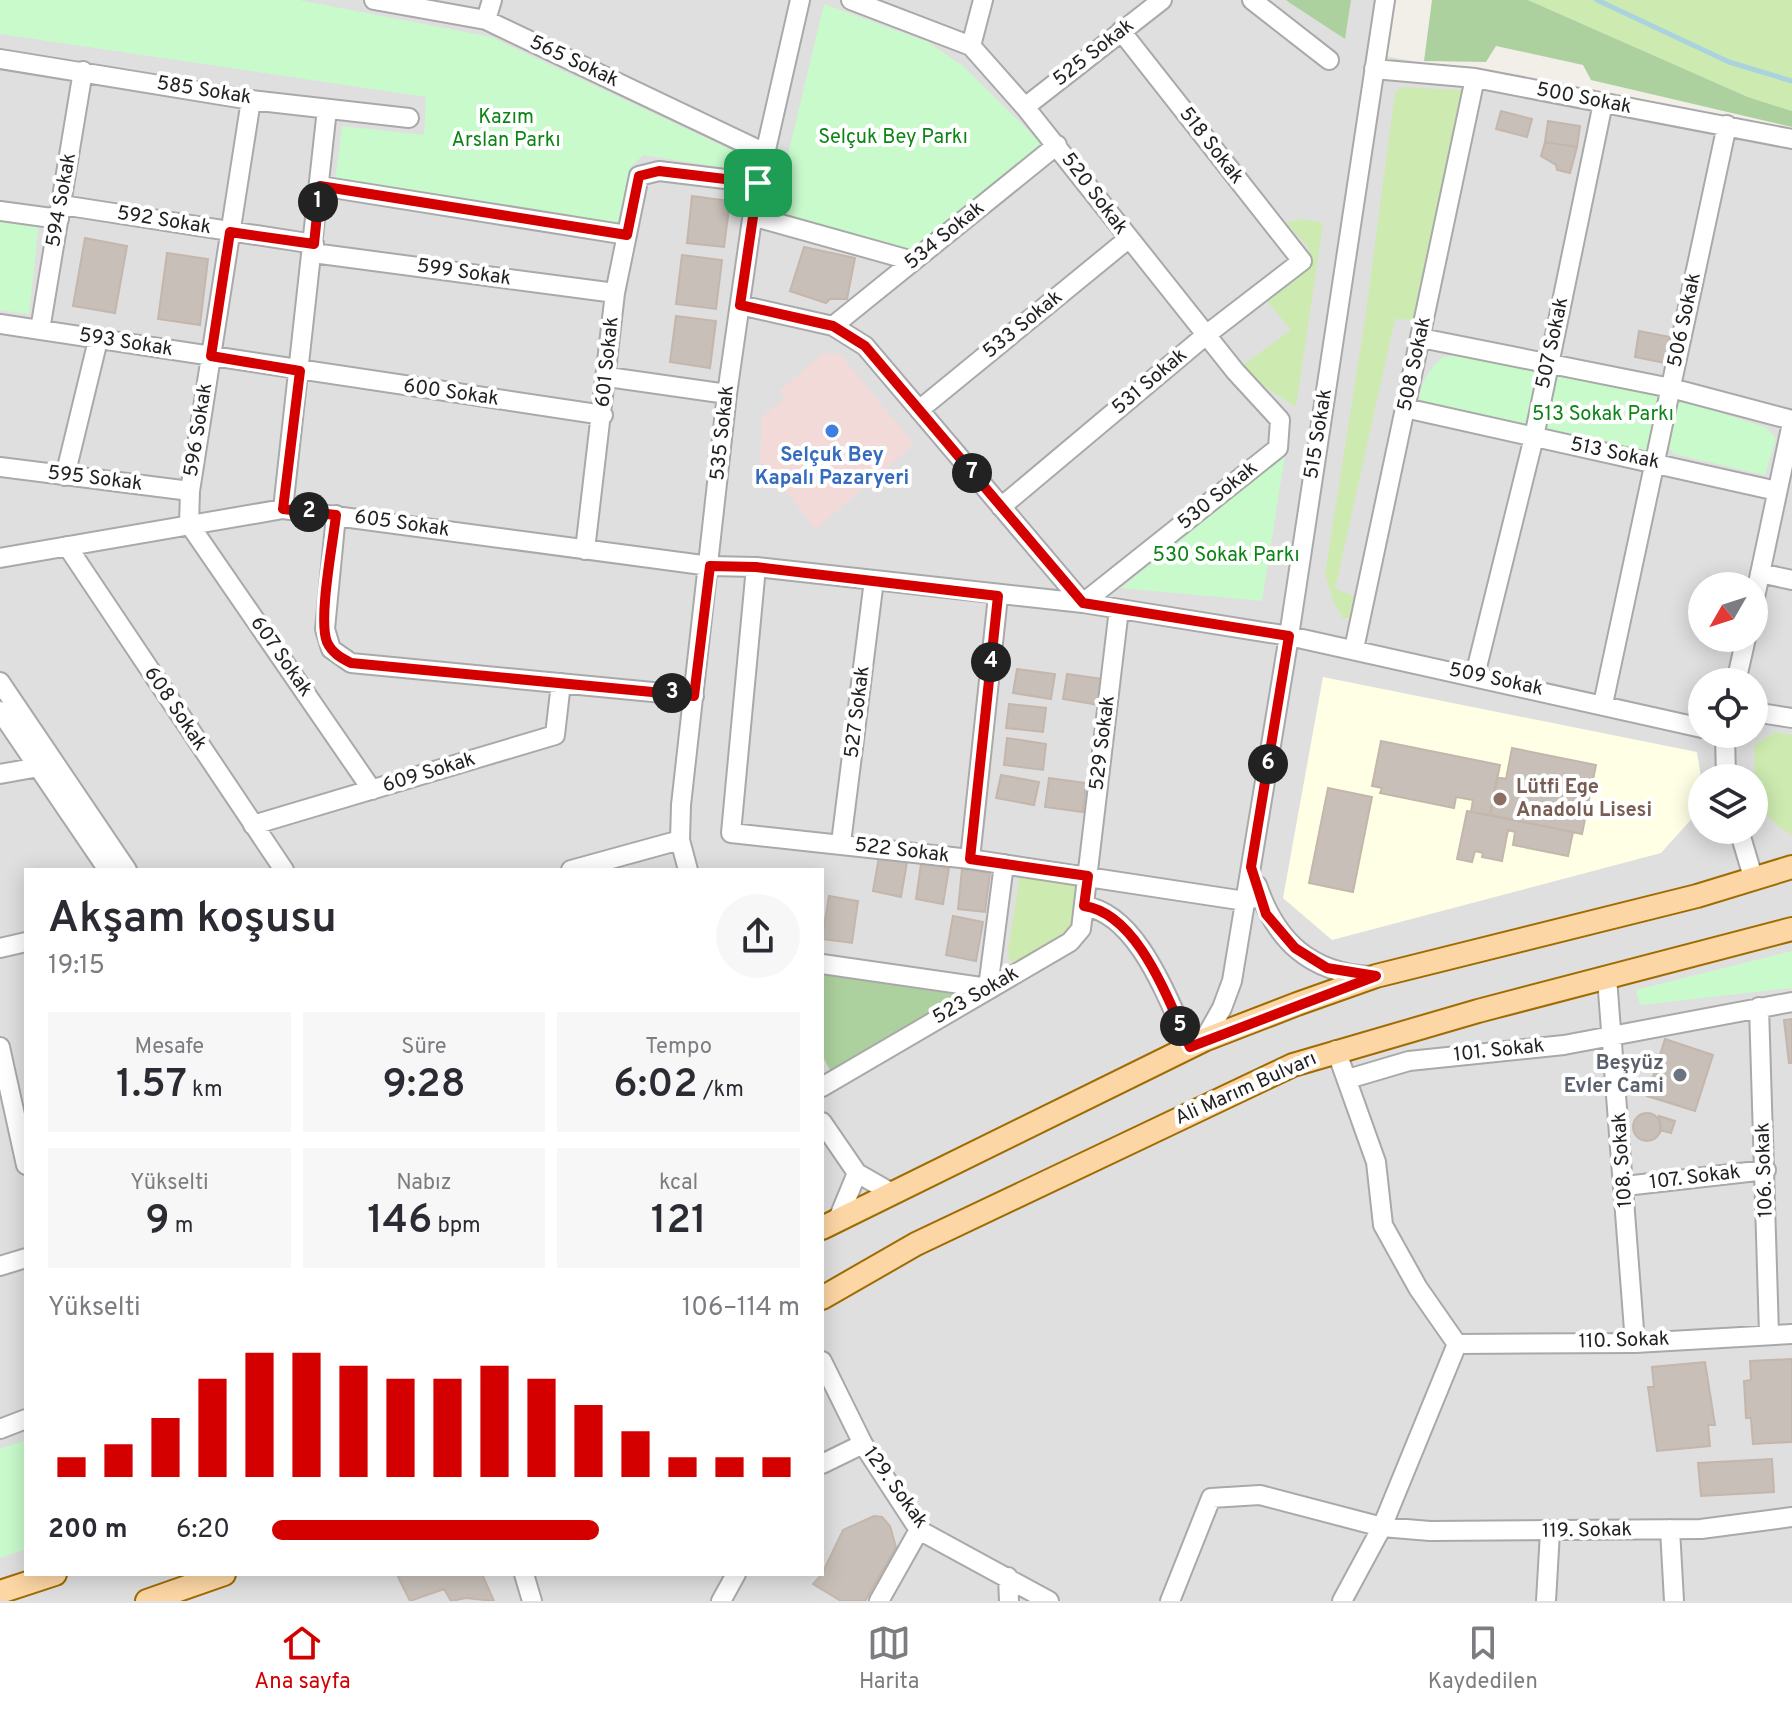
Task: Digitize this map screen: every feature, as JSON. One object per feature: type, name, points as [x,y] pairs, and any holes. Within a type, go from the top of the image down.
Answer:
[{"type":"main road","points":[[830,1224],[1197,1043],[1376,976],[1697,896],[1792,867]]},
{"type":"main road","name":"Ali Marım Bulvarı","points":[[824,1297],[916,1244],[1293,1065],[1336,1050],[1792,929]]},
{"type":"main road","points":[[0,1592],[49,1576]]},
{"type":"main road","points":[[147,1601],[218,1576]]},
{"type":"street","name":"565 Sokak","points":[[374,0],[486,20],[765,153]]},
{"type":"street","points":[[486,20],[492,0]]},
{"type":"street","name":"535 Sokak","points":[[687,868],[680,840],[727,394],[758,183],[800,0]]},
{"type":"street","name":"520 Sokak","points":[[851,0],[971,46],[1057,145],[1128,239],[1280,420],[1278,448]]},
{"type":"street","points":[[971,46],[983,0]]},
{"type":"street","name":"525 Sokak","points":[[1025,107],[1121,31],[1137,7],[1162,0]]},
{"type":"street","points":[[1252,0],[1329,60]]},
{"type":"street","name":"515 Sokak","points":[[1197,1043],[1222,1008],[1253,898],[1251,867],[1385,0]]},
{"type":"street","name":"518 Sokak","points":[[1121,31],[1302,261]]},
{"type":"street","name":"585 Sokak","points":[[0,59],[251,100],[409,118]]},
{"type":"street","name":"500 Sokak","points":[[1374,69],[1475,78],[1792,139]]},
{"type":"street","name":"594 Sokak","points":[[40,330],[83,71]]},
{"type":"street","name":"508 Sokak","points":[[1354,649],[1475,78]]},
{"type":"street","name":"596 Sokak","points":[[189,524],[190,491],[251,100]]},
{"type":"street","name":"507 Sokak","points":[[1475,675],[1534,437],[1603,103]]},
{"type":"street","points":[[283,509],[327,109]]},
{"type":"street","name":"506 Sokak","points":[[1603,704],[1727,125]]},
{"type":"street","name":"534 Sokak","points":[[833,326],[1057,145]]},
{"type":"street","name":"601 Sokak","points":[[585,550],[608,377],[615,293],[639,176],[659,171],[758,183]]},
{"type":"street","points":[[320,186],[627,235]]},
{"type":"street","name":"592 Sokak","points":[[0,211],[61,212],[230,232],[314,248]]},
{"type":"street","points":[[752,216],[913,261]]},
{"type":"street","name":"533 Sokak","points":[[919,410],[1128,239]]},
{"type":"street","name":"599 Sokak","points":[[314,248],[615,293]]},
{"type":"street","name":"531 Sokak","points":[[1001,507],[1206,335],[1302,261]]},
{"type":"street","points":[[740,305],[833,326],[865,346],[1083,603]]},
{"type":"street","name":"593 Sokak","points":[[0,324],[300,371]]},
{"type":"street","points":[[1421,338],[1671,388],[1792,422],[1790,446],[1760,572]]},
{"type":"street","points":[[65,476],[98,340]]},
{"type":"street","name":"600 Sokak","points":[[300,371],[603,415]]},
{"type":"street","points":[[608,377],[727,394]]},
{"type":"street","name":"513 Sokak","points":[[1405,408],[1777,491]]},
{"type":"street","name":"530 Sokak","points":[[1083,603],[1278,448]]},
{"type":"street","name":"595 Sokak","points":[[0,467],[190,491]]},
{"type":"street","name":"605 Sokak","points":[[0,558],[283,509],[710,566],[756,567],[998,596]]},
{"type":"street","points":[[336,515],[325,613],[327,641],[331,649],[351,663],[694,696]]},
{"type":"street","name":"607 Sokak","points":[[189,524],[372,790]]},
{"type":"street","name":"608 Sokak","points":[[67,546],[283,868]]},
{"type":"street","name":"522 Sokak","points":[[756,567],[731,833],[970,859],[1253,898]]},
{"type":"street","points":[[1768,575],[1792,580]]},
{"type":"street","name":"527 Sokak","points":[[841,843],[874,580]]},
{"type":"street","points":[[970,859],[998,596]]},
{"type":"street","name":"509 Sokak","points":[[998,596],[1083,603],[1289,636],[1688,725]]},
{"type":"street","name":"529 Sokak","points":[[1088,876],[1119,609]]},
{"type":"street","points":[[0,682],[126,868]]},
{"type":"street","name":"609 Sokak","points":[[253,825],[555,735],[561,683]]},
{"type":"street","points":[[0,711],[107,868]]},
{"type":"street","points":[[1768,714],[1792,718]]},
{"type":"street","points":[[0,774],[39,767]]},
{"type":"street","points":[[578,868],[680,840]]},
{"type":"street","points":[[1743,844],[1753,877]]},
{"type":"street","points":[[824,964],[988,988],[1004,864]]},
{"type":"street","name":"523 Sokak","points":[[824,1086],[1070,942],[1081,929],[1088,876]]},
{"type":"street","points":[[1253,898],[1272,925],[1309,959],[1345,973],[1376,976]]},
{"type":"street","points":[[1084,906],[1100,908],[1123,925],[1197,1043]]},
{"type":"street","points":[[0,948],[24,942]]},
{"type":"street","name":"108. Sokak","points":[[1607,978],[1614,1036],[1635,1343]]},
{"type":"street","name":"101. Sokak","points":[[1348,1079],[1409,1061],[1614,1036],[1792,1002]]},
{"type":"street","name":"106. Sokak","points":[[1759,1007],[1769,1334]]},
{"type":"street","points":[[0,1047],[24,1156]]},
{"type":"street","points":[[1336,1050],[1376,1162],[1383,1225],[1418,1288],[1457,1344],[1382,1527],[1342,1601]]},
{"type":"street","points":[[824,1125],[857,1173],[892,1193]]},
{"type":"street","name":"107. Sokak","points":[[1625,1186],[1766,1170]]},
{"type":"street","points":[[830,1224],[857,1173]]},
{"type":"street","points":[[0,1266],[24,1259]]},
{"type":"street","name":"110. Sokak","points":[[1457,1344],[1635,1343],[1792,1334]]},
{"type":"street","name":"129. Sokak","points":[[824,1365],[863,1444],[919,1530],[1049,1601]]},
{"type":"street","points":[[0,1429],[24,1420]]},
{"type":"street","points":[[824,1463],[863,1444]]},
{"type":"street","name":"119. Sokak","points":[[1170,1601],[1211,1498],[1260,1495],[1382,1527],[1550,1532],[1670,1529],[1792,1517]]},
{"type":"street","points":[[1670,1529],[1674,1601]]},
{"type":"street","points":[[879,1601],[919,1530]]},
{"type":"street","points":[[1546,1601],[1550,1532]]},
{"type":"street","points":[[525,1576],[532,1601]]},
{"type":"street","points":[[721,1601],[735,1576]]},
{"type":"street","points":[[1008,1577],[1009,1601]]},
{"type":"shaded area","points":[[0,0],[1386,0],[1375,54],[1792,133],[1792,1601],[0,1601]]},
{"type":"shaded area","name":"Selçuk Bey Kapalı Pazaryeri","points":[[824,353],[840,354],[914,444],[816,529],[760,460],[762,417],[785,398],[779,391]]},
{"type":"shaded area","name":"Lütfi Ege Anadolu Lisesi","points":[[1323,677],[1697,752],[1699,764],[1688,764],[1688,823],[1661,853],[1332,940],[1283,898]]},
{"type":"green space","name":"Kazım Arslan Parkı","points":[[0,0],[299,0],[491,37],[740,154],[738,170],[643,155],[630,168],[617,225],[335,182],[342,126],[424,135],[426,97],[0,34]]},
{"type":"green space","points":[[1286,0],[1351,0],[1345,39],[1290,3]]},
{"type":"green space","points":[[1432,0],[1528,0],[1748,97],[1792,111],[1792,127],[1591,80],[1583,65],[1496,46],[1486,62],[1424,61]]},
{"type":"green space","points":[[1528,0],[1792,0],[1792,111],[1748,97]]},
{"type":"green space","name":"Selçuk Bey Parkı","points":[[824,4],[928,42],[964,67],[1041,143],[912,252],[774,213]]},
{"type":"green space","points":[[1403,87],[1461,90],[1463,94],[1418,320],[1396,319],[1394,324],[1335,589],[1354,596],[1350,617],[1343,619],[1333,601],[1325,574],[1365,319],[1395,92]]},
{"type":"green space","points":[[0,218],[39,223],[29,314],[0,310]]},
{"type":"green space","points":[[1301,219],[1323,223],[1296,407],[1262,385],[1243,365],[1291,330],[1266,300],[1305,272],[1309,248],[1286,223]]},
{"type":"green space","name":"513 Sokak Parkı","points":[[1444,356],[1468,357],[1538,372],[1526,427],[1419,403],[1426,377]]},
{"type":"green space","name":"513 Sokak Parkı","points":[[1558,374],[1660,397],[1647,455],[1545,432]]},
{"type":"green space","name":"513 Sokak Parkı","points":[[1683,401],[1765,427],[1776,438],[1765,475],[1674,454],[1668,447],[1677,404]]},
{"type":"green space","name":"530 Sokak Parkı","points":[[1285,455],[1262,601],[1121,588]]},
{"type":"green space","points":[[1776,732],[1792,735],[1792,835],[1768,817],[1768,764],[1755,764],[1754,748],[1768,748],[1768,737]]},
{"type":"green space","points":[[1020,875],[1084,885],[1077,929],[1016,967],[1009,959],[1008,950]]},
{"type":"green space","points":[[1792,951],[1792,988],[1640,1005],[1636,990]]},
{"type":"green space","points":[[824,974],[960,995],[958,1003],[832,1074],[824,1059]]},
{"type":"green space","points":[[24,1441],[24,1550],[0,1558],[0,1449]]},
{"type":"building","points":[[1501,111],[1532,119],[1527,137],[1496,129]]},
{"type":"building","points":[[1548,121],[1580,126],[1577,147],[1545,142]]},
{"type":"building","points":[[1545,142],[1577,147],[1570,173],[1557,170],[1556,165],[1541,156]]},
{"type":"building","points":[[692,196],[730,201],[724,247],[687,243]]},
{"type":"building","points":[[85,238],[127,246],[115,313],[73,306]]},
{"type":"building","points":[[804,247],[855,258],[847,299],[830,299],[826,303],[790,291]]},
{"type":"building","points":[[167,253],[208,259],[200,325],[158,319]]},
{"type":"building","points":[[682,255],[722,260],[716,309],[676,304]]},
{"type":"building","points":[[676,316],[716,321],[710,368],[670,362]]},
{"type":"building","points":[[1639,331],[1670,337],[1665,363],[1635,357]]},
{"type":"building","points":[[1017,669],[1055,674],[1051,699],[1013,693]]},
{"type":"building","points":[[1067,674],[1103,679],[1099,705],[1063,699]]},
{"type":"building","points":[[1009,704],[1046,708],[1043,732],[1006,728]]},
{"type":"building","points":[[1007,738],[1046,744],[1043,770],[1004,765]]},
{"type":"building","points":[[1381,741],[1500,765],[1490,815],[1471,812],[1473,800],[1456,797],[1454,808],[1380,793],[1382,788],[1372,786]]},
{"type":"building","points":[[1512,748],[1596,765],[1582,834],[1490,815],[1497,777],[1506,779]]},
{"type":"building","points":[[1001,775],[1039,782],[1034,805],[996,798]]},
{"type":"building","points":[[1049,778],[1086,783],[1083,812],[1045,807]]},
{"type":"building","points":[[1328,788],[1372,797],[1353,892],[1309,883]]},
{"type":"building","points":[[1467,811],[1573,832],[1568,856],[1513,845],[1515,832],[1508,830],[1502,861],[1482,857],[1483,853],[1475,851],[1472,862],[1457,859]]},
{"type":"building","points":[[879,857],[907,862],[901,897],[873,891]]},
{"type":"building","points":[[921,864],[949,868],[943,904],[916,899]]},
{"type":"building","points":[[962,869],[990,873],[985,912],[958,909]]},
{"type":"building","points":[[829,896],[858,901],[852,943],[824,939]]},
{"type":"building","points":[[953,916],[983,922],[976,961],[946,955]]},
{"type":"building","points":[[1792,1019],[1792,1063],[1789,1063],[1784,1020]]},
{"type":"building","name":"Beşyüz Evler Cami","points":[[1665,1039],[1713,1055],[1695,1111],[1647,1096]]},
{"type":"building","points":[[1647,1113],[1657,1117],[1661,1127],[1657,1137],[1647,1141],[1637,1137],[1633,1127],[1637,1117]]},
{"type":"building","points":[[1659,1116],[1675,1121],[1671,1133],[1660,1130]]},
{"type":"building","points":[[1792,1359],[1792,1442],[1753,1444],[1751,1418],[1746,1418],[1744,1381],[1751,1380],[1750,1361]]},
{"type":"building","points":[[1705,1362],[1715,1425],[1708,1425],[1710,1446],[1657,1451],[1648,1387],[1654,1387],[1652,1367]]},
{"type":"building","points":[[1772,1459],[1774,1492],[1701,1496],[1698,1463]]},
{"type":"building","points":[[874,1516],[882,1517],[890,1526],[896,1547],[865,1601],[841,1601],[813,1584],[824,1576],[843,1530]]},
{"type":"building","points":[[483,1576],[494,1601],[466,1598],[451,1601],[444,1589],[410,1601],[398,1577]]},
{"type":"waterway","points":[[1597,0],[1729,62],[1792,81]]},
{"type":"place","name":"Selçuk Bey Kapalı Pazaryeri","points":[[832,431]]},
{"type":"place","name":"Lütfi Ege Anadolu Lisesi","points":[[1500,799]]},
{"type":"place","name":"Beşyüz Evler Cami","points":[[1680,1075]]},
{"type":"route","points":[[659,171],[758,183],[740,305],[833,326],[865,346],[1083,603],[1289,636],[1251,867],[1266,914],[1272,925],[1295,948],[1327,968],[1376,976],[1190,1047],[1148,961],[1123,925],[1100,908],[1084,906],[1088,876],[970,859],[998,596],[756,567],[710,566],[694,696],[351,663],[331,649],[325,629],[325,613],[336,515],[283,509],[300,371],[211,356],[230,232],[314,244],[320,186],[627,235],[639,176],[659,171]]}]
